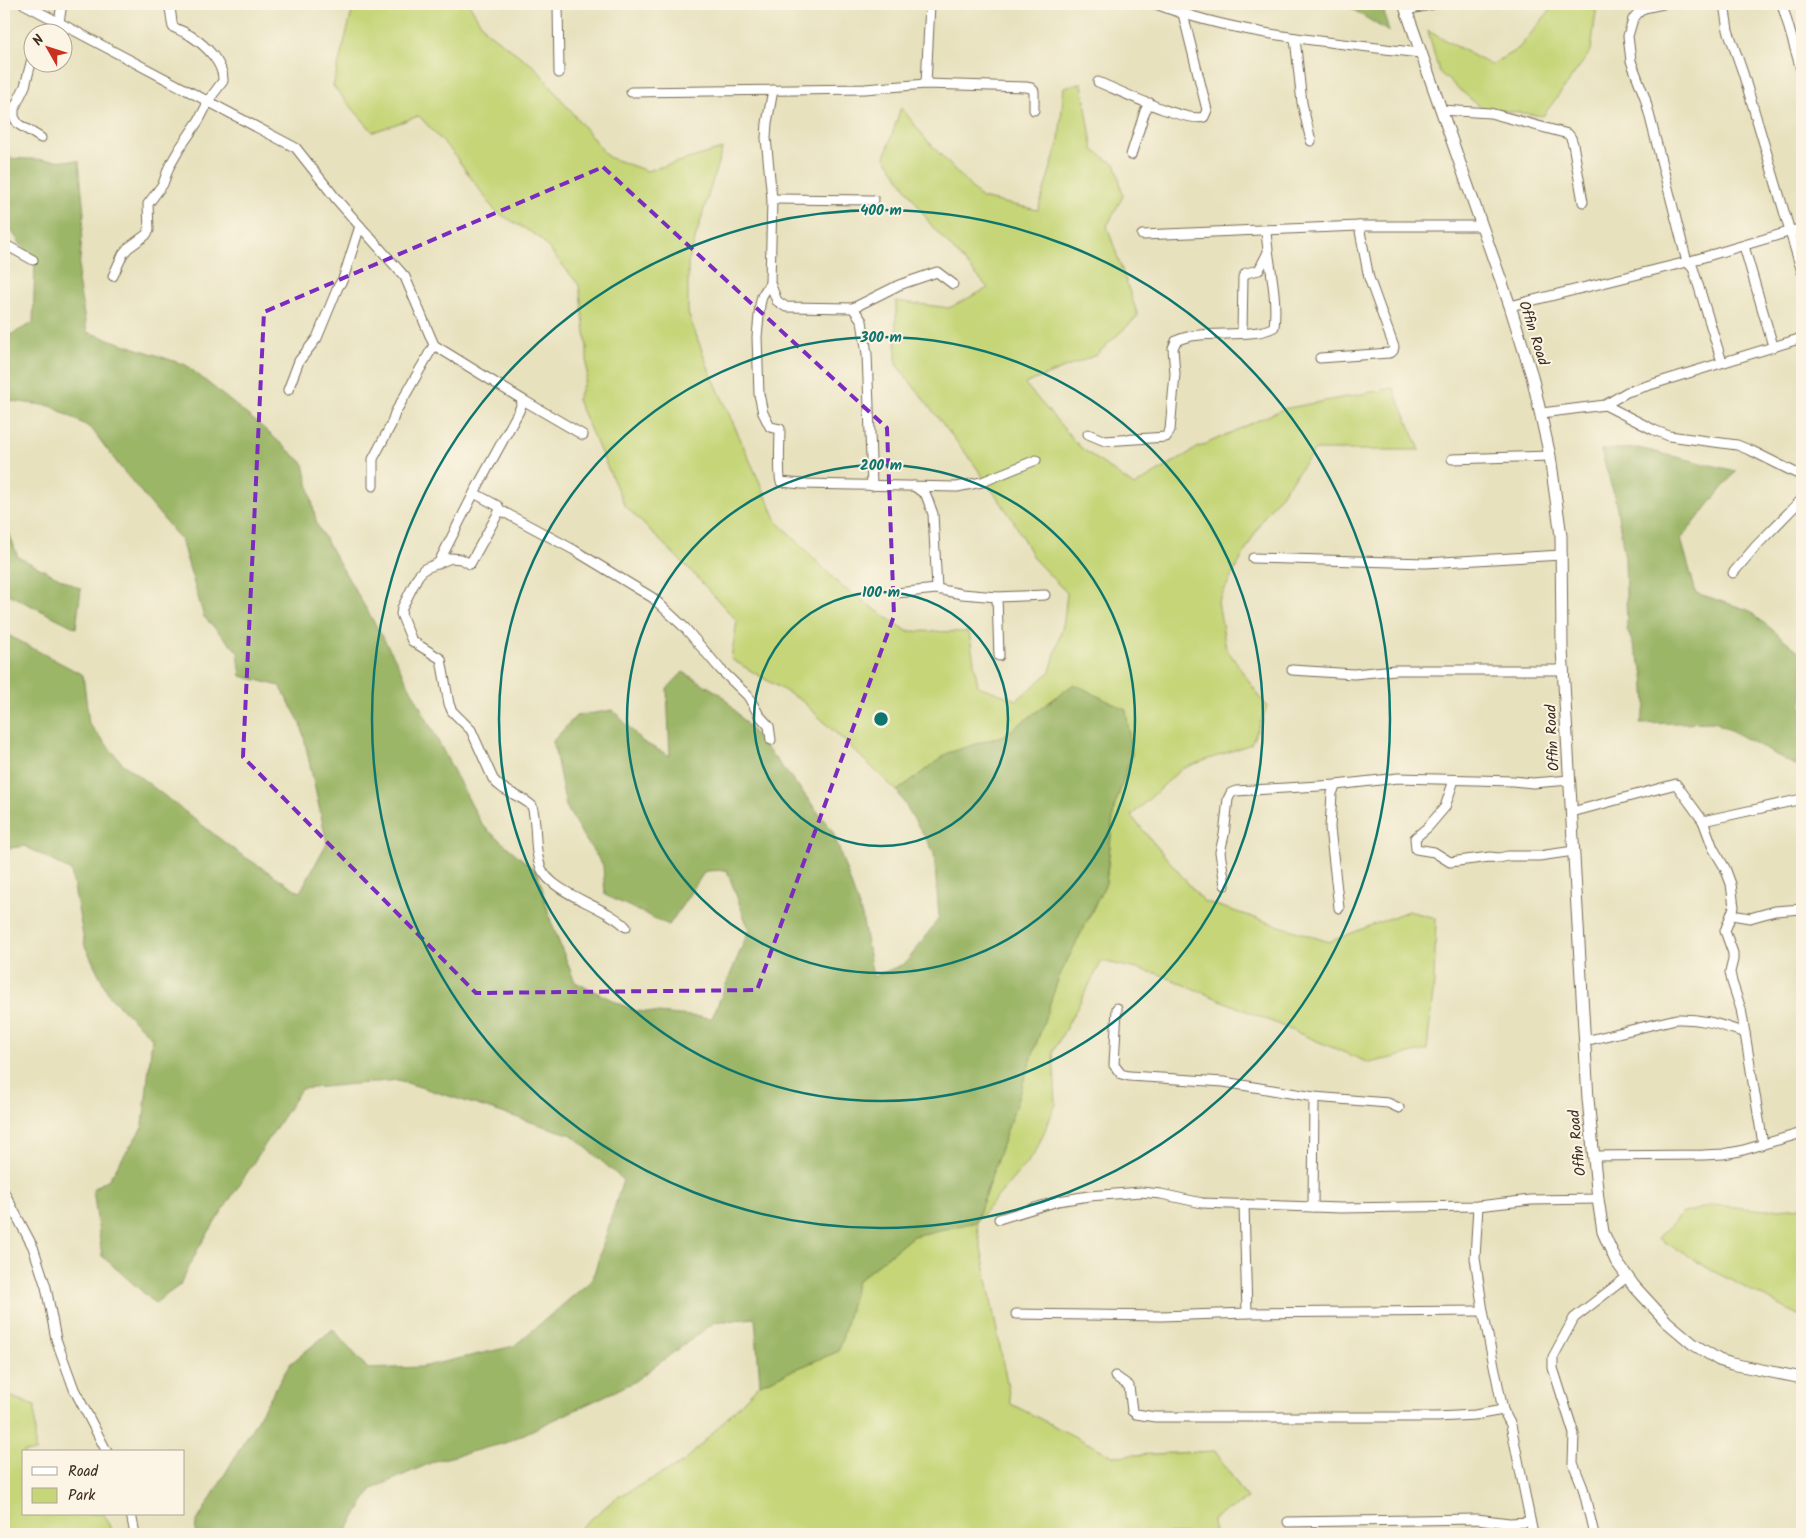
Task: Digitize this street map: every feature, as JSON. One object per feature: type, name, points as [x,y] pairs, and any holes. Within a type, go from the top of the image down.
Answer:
[{"type":"street","points":[[24,4],[59,22],[62,4]]},
{"type":"street","points":[[113,276],[123,254],[146,235],[149,230],[148,204],[163,184],[169,167],[208,102],[223,81],[222,69],[216,60],[196,39],[173,27],[171,9],[167,4]]},
{"type":"street","points":[[558,4],[559,73]]},
{"type":"street","points":[[926,84],[930,4]]},
{"type":"street","points":[[1156,4],[1183,14],[1294,38],[1420,53]]},
{"type":"street","points":[[1405,7],[1434,4]]},
{"type":"street","points":[[1663,4],[1644,8],[1633,19],[1628,36],[1631,61],[1645,98],[1687,262],[1692,268],[1722,362]]},
{"type":"street","points":[[1724,4],[1728,30],[1743,73],[1802,272]]},
{"type":"street","points":[[1782,4],[1802,73]]},
{"type":"street","name":"Offin Road","points":[[1405,7],[1510,306],[1542,413],[1550,456],[1561,536],[1564,670],[1588,1099],[1603,1232],[1616,1261],[1627,1277],[1667,1322],[1693,1344],[1719,1360],[1802,1378]]},
{"type":"street","points":[[1098,82],[1177,114],[1200,118],[1206,114],[1207,110],[1183,14]]},
{"type":"street","points":[[72,29],[296,148],[405,277],[434,345],[583,435]]},
{"type":"street","points":[[1294,38],[1302,103],[1311,141]]},
{"type":"street","points":[[29,72],[25,86],[14,109],[14,117],[18,124],[41,138]]},
{"type":"street","points":[[630,92],[865,89],[926,84],[1031,88],[1034,91],[1034,110]]},
{"type":"street","points":[[773,90],[766,123],[766,138],[772,199],[770,283],[777,301],[786,307],[853,308],[899,285],[937,272],[953,284]]},
{"type":"street","points":[[1131,155],[1142,120],[1150,103]]},
{"type":"street","points":[[1441,110],[1490,113],[1568,134],[1573,144],[1583,202]]},
{"type":"street","points":[[772,199],[874,200]]},
{"type":"street","points":[[288,390],[300,361],[316,338],[343,279],[360,226]]},
{"type":"street","points":[[1320,358],[1389,353],[1393,351],[1394,347],[1369,278],[1359,226]]},
{"type":"street","points":[[1142,235],[1359,226],[1481,226]]},
{"type":"street","points":[[1510,306],[1687,262],[1802,228]]},
{"type":"street","points":[[1088,434],[1105,441],[1166,437],[1170,430],[1174,374],[1173,348],[1176,341],[1192,336],[1261,331],[1274,327],[1272,274],[1266,231]]},
{"type":"street","points":[[4,244],[33,260]]},
{"type":"street","points":[[1744,246],[1773,346]]},
{"type":"street","points":[[1242,333],[1244,276],[1259,270],[1268,253]]},
{"type":"street","points":[[770,283],[762,296],[760,305],[757,366],[759,394],[763,413],[770,427],[780,429],[779,478],[781,482],[787,484],[957,487],[982,482],[1036,460]]},
{"type":"street","points":[[853,308],[862,321],[867,354],[872,486]]},
{"type":"street","points":[[1542,413],[1605,405],[1627,392],[1802,338]]},
{"type":"street","points":[[373,486],[373,459],[392,425],[395,413],[434,345]]},
{"type":"street","points":[[438,564],[519,411],[523,400]]},
{"type":"street","points":[[1605,405],[1669,436],[1737,445],[1802,476]]},
{"type":"street","points":[[1452,459],[1550,456]]},
{"type":"street","points":[[914,486],[926,495],[933,514],[937,589]]},
{"type":"street","points":[[474,493],[498,506],[500,510],[574,550],[653,598],[685,628],[720,669],[748,696],[759,715],[769,726],[771,740]]},
{"type":"street","points":[[1734,573],[1756,546],[1802,499]]},
{"type":"street","points":[[500,510],[470,564],[461,559],[451,558],[424,569],[418,576],[402,608],[402,614],[412,641],[442,659],[452,712],[471,730],[496,783],[532,806],[538,856],[546,877],[582,901],[621,921],[626,927]]},
{"type":"street","points":[[1253,558],[1426,563],[1562,556]]},
{"type":"street","points":[[896,593],[937,589],[962,594],[997,597],[1045,595]]},
{"type":"street","points":[[997,597],[999,656]]},
{"type":"street","points":[[1292,670],[1354,674],[1395,670],[1564,670]]},
{"type":"street","points":[[1225,886],[1220,852],[1228,799],[1231,793],[1236,790],[1336,785],[1398,778],[1513,781],[1525,784],[1570,780]]},
{"type":"street","points":[[1454,780],[1445,807],[1428,827],[1415,838],[1416,848],[1434,852],[1450,862],[1490,857],[1539,856],[1574,851]]},
{"type":"street","points":[[1572,812],[1676,784],[1703,821],[1713,848],[1725,868],[1731,884],[1734,908],[1725,931],[1733,953],[1730,972],[1733,988],[1742,1009],[1762,1144]]},
{"type":"street","points":[[1336,785],[1331,803],[1330,828],[1339,908]]},
{"type":"street","points":[[1703,821],[1802,799]]},
{"type":"street","points":[[1732,915],[1750,918],[1775,911],[1802,909]]},
{"type":"street","points":[[1117,1008],[1114,1065],[1121,1074],[1224,1082],[1314,1097],[1388,1103],[1399,1108]]},
{"type":"street","points":[[1585,1040],[1662,1021],[1688,1018],[1711,1021],[1745,1033]]},
{"type":"street","points":[[1312,1207],[1314,1097]]},
{"type":"street","points":[[1593,1156],[1703,1156],[1740,1151],[1802,1133]]},
{"type":"street","points":[[4,1192],[33,1247],[46,1287],[56,1339],[74,1390],[106,1450]]},
{"type":"street","points":[[999,1219],[1058,1201],[1120,1193],[1161,1194],[1202,1203],[1312,1207],[1478,1206],[1531,1200],[1598,1200]]},
{"type":"street","points":[[1244,1204],[1247,1313]]},
{"type":"street","points":[[1478,1206],[1475,1258],[1483,1311],[1503,1410],[1511,1425],[1533,1534]]},
{"type":"street","points":[[1594,1534],[1583,1488],[1573,1463],[1574,1434],[1552,1361],[1574,1318],[1627,1277]]},
{"type":"street","points":[[1016,1314],[1161,1316],[1247,1313],[1483,1311]]},
{"type":"street","points":[[1114,1376],[1129,1386],[1132,1411],[1136,1414],[1156,1417],[1437,1416],[1475,1415],[1503,1410]]},
{"type":"street","points":[[131,1516],[135,1534]]},
{"type":"street","points":[[1288,1522],[1478,1519],[1509,1523],[1530,1522]]},
{"type":"highlighted area","points":[[603,167],[887,428],[894,616],[757,990],[476,993],[243,757],[264,312]]},
{"type":"green space","points":[[354,4],[469,4],[485,30],[536,68],[608,157],[647,171],[722,149],[688,263],[688,313],[708,367],[777,521],[842,587],[907,631],[969,632],[978,686],[1017,700],[1050,672],[1064,621],[1067,593],[1034,559],[1013,520],[974,464],[896,364],[896,301],[949,308],[988,288],[931,225],[885,157],[901,107],[925,138],[981,198],[1038,210],[1059,140],[1064,87],[1082,83],[1093,150],[1116,165],[1123,196],[1107,226],[1138,316],[1096,355],[1025,384],[1080,447],[1134,486],[1197,448],[1283,409],[1393,388],[1420,450],[1315,450],[1263,518],[1218,602],[1226,648],[1267,707],[1251,744],[1181,769],[1131,816],[1203,901],[1329,942],[1408,911],[1436,918],[1434,983],[1427,1050],[1369,1063],[1159,974],[1102,961],[1053,1052],[1056,1104],[1035,1153],[976,1222],[1059,976],[1106,883],[1114,808],[1132,754],[1074,684],[1005,735],[948,753],[897,791],[802,701],[731,659],[737,621],[690,570],[625,506],[577,400],[587,375],[587,348],[579,285],[539,237],[495,211],[453,153],[419,116],[373,132],[333,86]]},
{"type":"green space","points":[[1344,4],[1382,4],[1389,32]]},
{"type":"green space","points":[[1551,4],[1597,4],[1591,51],[1543,116],[1480,107],[1439,72],[1428,31],[1491,65],[1519,48],[1551,9]]},
{"type":"green space","points":[[4,158],[79,161],[84,214],[78,281],[87,332],[186,365],[304,464],[317,525],[392,653],[482,825],[538,873],[551,922],[575,982],[635,1011],[712,1018],[749,930],[727,870],[705,871],[669,925],[605,895],[603,865],[583,836],[566,806],[553,741],[576,716],[613,710],[643,742],[670,756],[667,689],[683,672],[722,695],[798,786],[833,832],[862,916],[873,977],[906,963],[939,918],[934,852],[897,791],[948,753],[1005,735],[1074,684],[1126,710],[1132,754],[1114,808],[1106,883],[1059,977],[976,1222],[913,1236],[857,1281],[839,1351],[760,1384],[755,1318],[715,1322],[632,1383],[505,1443],[435,1461],[372,1489],[345,1534],[195,1534],[196,1523],[290,1364],[333,1329],[368,1369],[422,1367],[514,1346],[592,1280],[623,1180],[572,1135],[398,1080],[301,1089],[199,1247],[180,1285],[155,1303],[102,1256],[93,1189],[109,1179],[143,1126],[152,1038],[110,997],[85,946],[71,871],[25,846],[4,849],[4,633],[83,675],[89,724],[122,763],[237,852],[300,892],[327,843],[301,724],[280,686],[241,676],[238,652],[204,617],[181,540],[121,468],[91,428],[51,406],[4,400],[4,338],[33,323],[35,265],[4,220]]},
{"type":"green space","points":[[1638,448],[1736,471],[1681,539],[1696,593],[1748,610],[1802,654],[1802,769],[1715,722],[1640,724],[1646,705],[1644,673],[1627,629],[1625,558],[1616,503],[1601,450]]},
{"type":"green space","points":[[4,519],[18,557],[81,589],[76,628],[8,594],[4,597]]},
{"type":"green space","points":[[1713,1205],[1765,1210],[1802,1207],[1802,1317],[1711,1270],[1658,1238],[1681,1214]]},
{"type":"green space","points":[[976,1222],[1011,1404],[1113,1456],[1215,1451],[1247,1499],[1213,1519],[1214,1534],[573,1534],[616,1498],[684,1462],[760,1384],[839,1351],[857,1281],[913,1236]]},
{"type":"green space","points":[[4,1394],[35,1406],[35,1450],[22,1450],[22,1516],[105,1516],[113,1534],[4,1534]]}]
